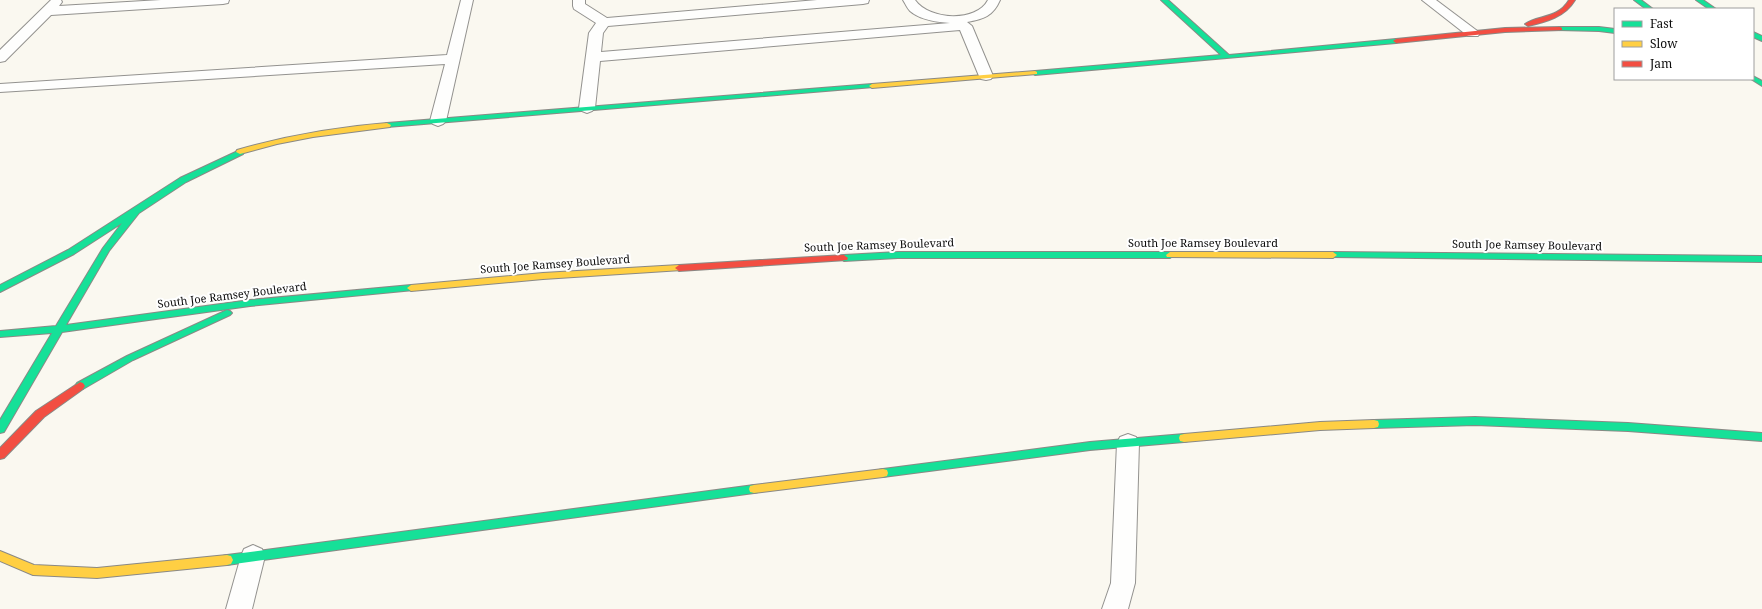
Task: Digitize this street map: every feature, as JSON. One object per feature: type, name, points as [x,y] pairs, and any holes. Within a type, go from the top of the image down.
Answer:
[{"type":"main road","points":[[1164,0],[1227,57]]},
{"type":"main road","points":[[1505,30],[1546,20],[1570,6],[1572,0]]},
{"type":"main road","points":[[1637,0],[1649,8]]},
{"type":"main road","points":[[1699,0],[1711,8]]},
{"type":"main road","points":[[0,289],[71,252],[136,212],[183,180],[241,152],[293,139],[349,128],[1227,57],[1505,30],[1599,29],[1614,31]]},
{"type":"main road","points":[[0,429],[106,250],[136,212]]},
{"type":"main road","name":"South Joe Ramsey Boulevard","points":[[0,334],[60,328],[250,303],[551,276],[898,255],[1392,255],[1762,259]]},
{"type":"main road","points":[[0,455],[39,414],[94,376],[153,347],[250,303]]},
{"type":"main road","points":[[0,556],[33,570],[97,573],[203,563],[1083,447],[1320,426],[1475,421],[1628,427],[1762,437]]},
{"type":"lane","points":[[0,58],[58,0]]},
{"type":"lane","points":[[47,11],[154,2],[222,0]]},
{"type":"lane","points":[[438,121],[467,0]]},
{"type":"lane","points":[[579,0],[579,6],[604,22],[863,0]]},
{"type":"lane","points":[[909,0],[912,7],[928,16],[963,22]]},
{"type":"lane","points":[[593,57],[963,22],[983,14],[990,9],[994,0]]},
{"type":"lane","points":[[1428,0],[1473,33]]},
{"type":"lane","points":[[587,108],[596,33],[604,22]]},
{"type":"lane","points":[[963,22],[986,76]]},
{"type":"lane","points":[[0,88],[453,59]]},
{"type":"lane","points":[[1115,609],[1123,583],[1128,443]]},
{"type":"lane","points":[[239,609],[253,556]]},
{"type":"traffic: fast","points":[[1164,0],[1227,57]]},
{"type":"traffic: fast","points":[[1637,0],[1649,8]]},
{"type":"traffic: fast","points":[[1699,0],[1711,8]]},
{"type":"traffic: fast","points":[[1560,29],[1599,29],[1614,31]]},
{"type":"traffic: fast","points":[[1754,35],[1762,39]]},
{"type":"traffic: fast","points":[[1035,73],[1396,41]]},
{"type":"traffic: fast","points":[[1754,79],[1762,84]]},
{"type":"traffic: fast","points":[[387,125],[872,86]]},
{"type":"traffic: fast","points":[[0,429],[106,250],[136,211],[183,180],[240,152]]},
{"type":"traffic: fast","points":[[0,289],[71,252],[136,211]]},
{"type":"traffic: fast","points":[[844,258],[898,255],[1170,255]]},
{"type":"traffic: fast","points":[[1333,255],[1762,259]]},
{"type":"traffic: fast","points":[[0,334],[60,329],[250,303],[411,288]]},
{"type":"traffic: fast","points":[[80,386],[130,358],[227,313]]},
{"type":"traffic: fast","points":[[1374,424],[1475,421],[1628,427],[1762,437]]},
{"type":"traffic: fast","points":[[883,473],[1090,446],[1184,438]]},
{"type":"traffic: fast","points":[[227,560],[754,489]]},
{"type":"traffic: slow","points":[[872,86],[1035,73]]},
{"type":"traffic: slow","points":[[240,152],[313,134],[387,125]]},
{"type":"traffic: slow","points":[[1170,255],[1333,255]]},
{"type":"traffic: slow","points":[[411,288],[543,276],[679,268]]},
{"type":"traffic: slow","points":[[1184,438],[1320,426],[1374,424]]},
{"type":"traffic: slow","points":[[754,489],[883,473]]},
{"type":"traffic: slow","points":[[0,556],[33,570],[97,573],[227,560]]},
{"type":"traffic: jam","points":[[1528,24],[1546,19],[1559,13],[1565,9],[1572,0]]},
{"type":"traffic: jam","points":[[1396,41],[1505,30],[1560,29]]},
{"type":"traffic: jam","points":[[679,268],[844,258]]},
{"type":"traffic: jam","points":[[0,455],[40,414],[80,386]]}]
